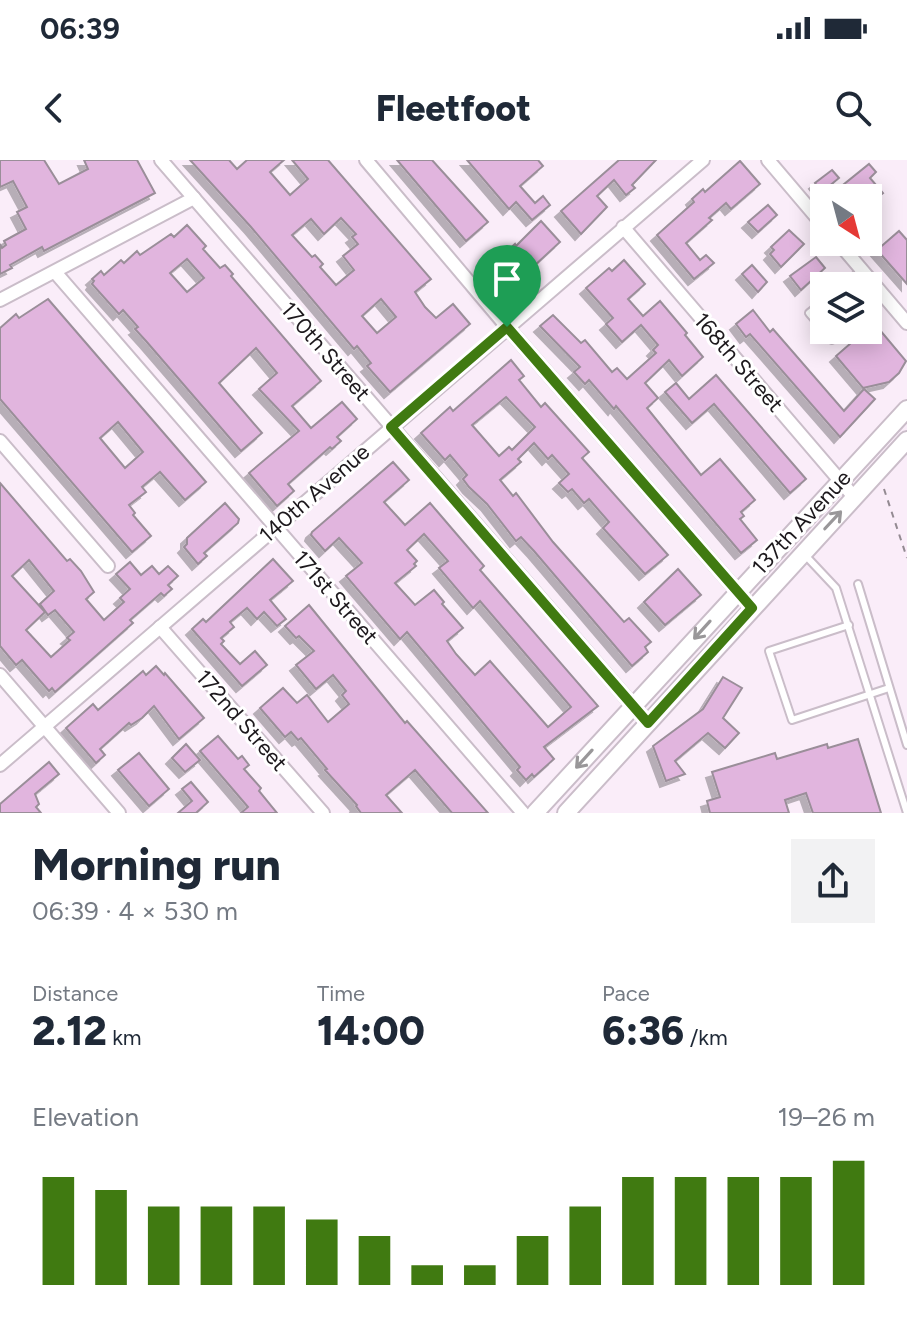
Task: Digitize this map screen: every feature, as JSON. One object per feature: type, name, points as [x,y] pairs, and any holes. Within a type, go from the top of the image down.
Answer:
[{"type":"street","name":"170th Street","points":[[161,160],[648,723]]},
{"type":"street","points":[[366,160],[752,608]]},
{"type":"street","name":"140th Avenue","points":[[0,765],[703,160]]},
{"type":"street","points":[[768,160],[810,210]]},
{"type":"street","points":[[0,300],[194,198]]},
{"type":"street","name":"168th Street","points":[[623,227],[854,497]]},
{"type":"street","points":[[850,256],[907,323]]},
{"type":"street","name":"171st Street","points":[[55,272],[523,813]]},
{"type":"street","name":"137th Avenue","points":[[535,813],[907,409]]},
{"type":"street","name":"137th Avenue","points":[[571,811],[907,440]]},
{"type":"street","points":[[0,441],[108,566]]},
{"type":"street","name":"172nd Street","points":[[160,627],[323,813]]},
{"type":"street","points":[[0,675],[119,813]]},
{"type":"lane","points":[[803,553],[836,588],[907,813]]},
{"type":"lane","points":[[858,584],[907,745]]},
{"type":"lane","points":[[849,625],[769,651],[792,720],[889,688]]},
{"type":"path","points":[[883,488],[907,558]]},
{"type":"building","points":[[0,160],[44,160],[59,184],[88,169],[84,160],[137,160],[155,193],[44,251],[42,247],[0,274],[0,244],[2,248],[6,245],[4,241],[26,229],[17,212],[27,207],[13,181],[0,187]]},
{"type":"building","points":[[190,160],[229,160],[237,169],[247,160],[284,160],[270,172],[290,195],[308,179],[292,160],[328,160],[431,279],[415,292],[425,307],[436,318],[453,304],[470,324],[390,392],[367,366],[371,363],[357,346],[354,349]],"holes":[[[341,218],[356,234],[352,237],[358,244],[343,256],[354,270],[336,285],[320,267],[323,264],[315,255],[312,257],[292,235],[311,219],[324,234]],[[381,299],[396,317],[377,333],[362,316]]]},
{"type":"building","points":[[397,160],[432,160],[488,222],[466,241]]},
{"type":"building","points":[[467,160],[538,160],[543,166],[520,186],[535,203],[543,196],[550,205],[532,220],[516,202],[509,209]]},
{"type":"building","points":[[619,160],[656,160],[626,195],[614,180],[597,196],[607,207],[581,234],[561,211]]},
{"type":"building","points":[[740,161],[760,184],[731,209],[726,203],[686,243],[700,260],[706,255],[714,263],[694,279],[657,235],[694,202],[692,199],[703,189],[705,192]]},
{"type":"building","points":[[869,164],[876,172],[870,178],[875,184],[844,184]]},
{"type":"building","points":[[832,170],[839,178],[832,184],[815,183]]},
{"type":"building","points":[[768,205],[777,215],[758,232],[748,222]]},
{"type":"building","points":[[541,221],[560,242],[534,266],[537,269],[509,296],[489,273],[507,259],[503,255]]},
{"type":"building","points":[[187,225],[206,246],[203,249],[220,268],[225,265],[321,381],[292,406],[311,428],[342,402],[357,419],[337,437],[341,441],[288,484],[294,491],[277,506],[249,473],[299,431],[259,389],[277,373],[256,348],[219,383],[262,433],[241,451],[135,329],[138,327],[123,310],[119,314],[92,284],[92,279],[101,271],[104,275],[137,251],[140,255],[171,234],[174,237]],"holes":[[[187,259],[204,278],[187,292],[170,273]]]},
{"type":"building","points":[[789,230],[804,244],[781,267],[770,254],[774,250],[771,247]]},
{"type":"building","points":[[899,231],[907,240],[907,284],[882,256],[882,246]]},
{"type":"building","points":[[816,257],[825,268],[821,272],[810,272],[810,282],[801,290],[790,276]]},
{"type":"building","points":[[624,260],[645,284],[628,299],[643,316],[660,301],[703,357],[682,376],[669,360],[645,383],[658,398],[647,408],[701,475],[720,459],[755,500],[741,512],[744,516],[740,519],[757,540],[741,553],[616,406],[614,409],[589,380],[585,384],[574,372],[580,367],[540,326],[553,315],[581,343],[585,340],[612,372],[617,368],[627,379],[656,353],[653,350],[658,345],[641,325],[622,342],[606,324],[613,318],[586,288],[609,268],[612,271]]},
{"type":"building","points":[[752,265],[767,282],[758,292],[742,274]]},
{"type":"building","points":[[48,299],[206,482],[185,500],[160,472],[142,487],[146,492],[129,505],[135,513],[133,515],[151,536],[132,552],[0,399],[0,328],[16,314],[19,318]],"holes":[[[118,422],[143,452],[125,468],[100,438]]]},
{"type":"building","points":[[753,310],[844,411],[864,389],[875,399],[840,437],[750,334],[746,337],[736,324]]},
{"type":"building","points":[[882,332],[906,361],[889,382],[863,388],[836,356],[850,344],[882,344]]},
{"type":"building","points":[[511,360],[524,376],[519,380],[541,407],[545,403],[589,452],[582,458],[668,555],[645,574],[603,528],[609,522],[589,499],[584,503],[572,489],[568,492],[559,483],[569,474],[552,455],[548,459],[534,443],[518,459],[521,462],[500,480],[513,496],[516,493],[553,542],[624,622],[629,618],[651,642],[645,647],[648,652],[632,666],[534,551],[521,537],[516,541],[487,504],[469,487],[463,479],[467,475],[450,455],[445,460],[421,433],[450,407],[453,411]],"holes":[[[506,397],[535,427],[512,450],[509,447],[499,456],[472,425]]]},
{"type":"building","points":[[716,375],[806,479],[790,493],[714,404],[692,423],[665,392],[676,383],[689,399]]},
{"type":"building","points":[[393,462],[409,480],[384,502],[405,525],[430,503],[484,566],[480,570],[598,706],[544,747],[554,759],[526,780],[517,770],[520,767],[407,632],[400,639],[346,576],[362,563],[339,538],[325,551],[311,535]],"holes":[[[424,534],[448,561],[439,568],[473,608],[480,601],[571,707],[548,727],[490,661],[475,675],[456,654],[447,641],[463,628],[434,590],[415,605],[395,583],[416,566],[417,561],[407,550]]]},
{"type":"building","points":[[0,483],[67,561],[70,559],[81,571],[94,592],[86,599],[104,620],[124,602],[120,598],[130,589],[116,574],[130,562],[141,575],[152,566],[159,574],[168,566],[178,576],[168,585],[172,589],[164,596],[161,593],[130,620],[133,623],[55,692],[52,688],[49,691],[22,660],[16,665],[0,646]],"holes":[[[29,560],[54,591],[40,604],[48,615],[55,610],[74,632],[67,638],[70,640],[51,657],[26,630],[45,612],[12,576]]]},
{"type":"building","points":[[225,503],[239,519],[238,523],[204,553],[207,556],[198,564],[184,547],[187,538]]},
{"type":"building","points":[[273,559],[293,581],[270,600],[286,619],[277,626],[264,612],[257,619],[247,608],[230,622],[234,627],[221,638],[224,641],[221,644],[240,664],[255,651],[267,665],[242,686],[192,629],[203,619],[206,622]]},
{"type":"building","points":[[678,569],[701,595],[665,625],[644,602]]},
{"type":"building","points":[[309,605],[405,723],[407,721],[488,813],[452,813],[415,770],[386,795],[402,813],[361,813],[301,738],[298,740],[291,732],[285,737],[260,708],[283,688],[297,703],[307,695],[328,722],[349,704],[342,695],[346,691],[333,675],[316,689],[296,665],[314,651],[285,626]]},
{"type":"building","points":[[156,666],[204,718],[179,739],[154,706],[100,749],[105,755],[96,763],[66,728],[93,704],[98,710],[143,671],[146,675]]},
{"type":"building","points":[[723,677],[742,688],[723,718],[739,733],[725,748],[708,733],[675,761],[685,774],[666,781],[653,746],[703,709]]},
{"type":"building","points":[[218,736],[238,759],[242,756],[249,765],[244,769],[277,813],[241,813],[248,807],[200,751]]},
{"type":"building","points":[[858,739],[881,813],[813,813],[806,793],[785,800],[789,813],[710,813],[707,801],[720,797],[712,772],[775,753],[777,759],[827,744],[828,748]]},
{"type":"building","points":[[186,744],[200,760],[185,772],[172,758]]},
{"type":"building","points":[[139,753],[169,789],[149,806],[118,770]]},
{"type":"building","points":[[49,762],[59,774],[35,794],[39,804],[36,807],[41,813],[0,813],[0,804]]},
{"type":"building","points":[[191,782],[208,802],[196,813],[178,813],[192,801],[182,789]]},
{"type":"route","points":[[507,327],[752,608],[648,723],[391,427],[507,327]]}]
